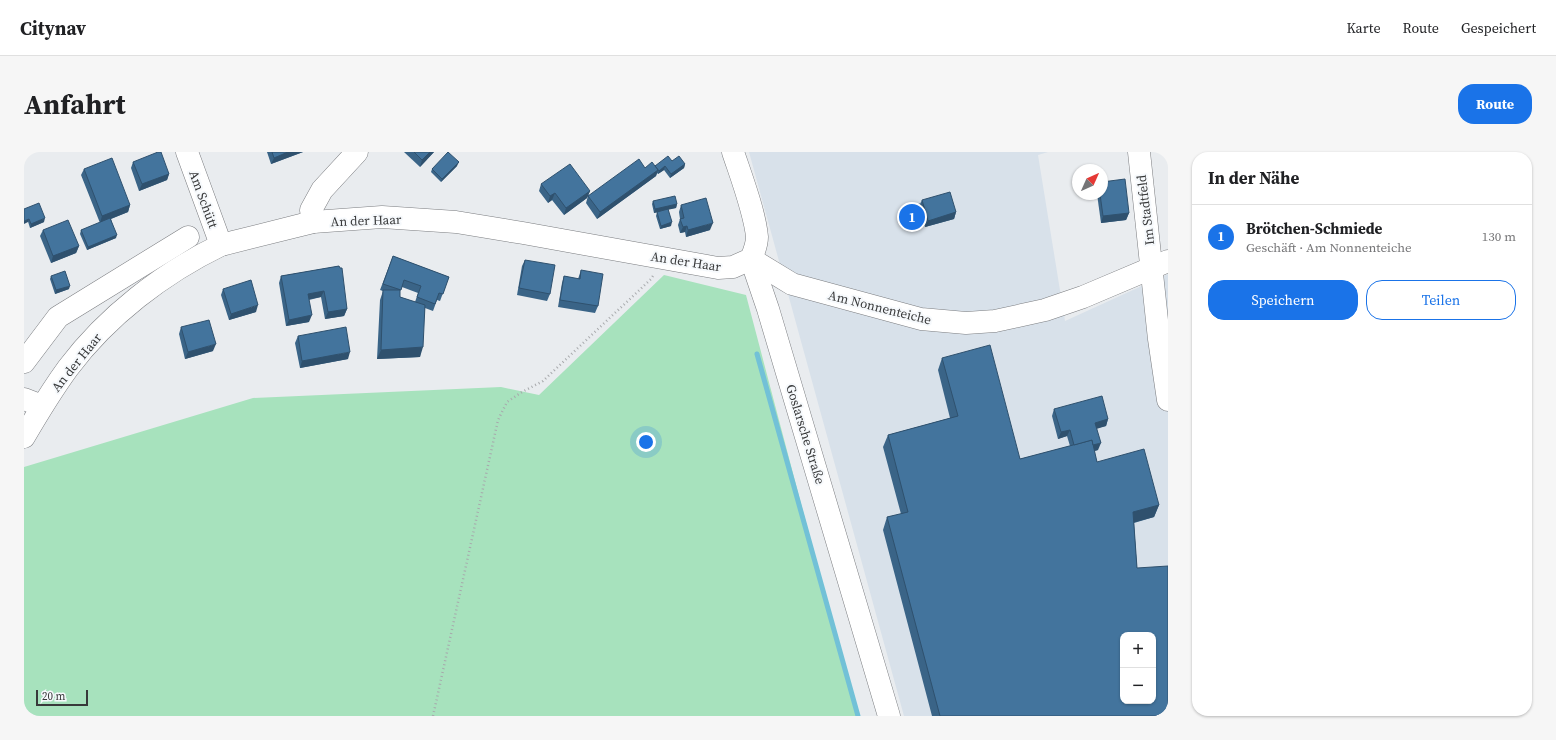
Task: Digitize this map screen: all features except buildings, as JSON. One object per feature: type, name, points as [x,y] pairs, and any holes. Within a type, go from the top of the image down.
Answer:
[{"type":"street","name":"Am Schütt","points":[[187,152],[221,245]]},
{"type":"street","points":[[312,222],[311,210],[322,190],[357,152]]},
{"type":"street","points":[[733,152],[753,219],[757,238],[756,248],[751,259]]},
{"type":"street","name":"Im Stadtfeld","points":[[1138,152],[1160,264]]},
{"type":"street","name":"An der Haar","points":[[24,437],[33,402],[69,367],[94,337],[125,308],[160,281],[221,245],[312,222],[382,217],[456,222],[718,268],[734,267],[751,259]]},
{"type":"street","points":[[24,362],[58,317],[188,236]]},
{"type":"street","name":"Am Nonnenteiche","points":[[751,259],[792,284],[921,319],[966,323],[995,321],[1044,310],[1082,297],[1160,264]]},
{"type":"street","name":"Goslarsche Straße","points":[[751,259],[768,309],[889,716]]},
{"type":"street","points":[[1160,264],[1159,339],[1168,400]]},
{"type":"path","points":[[433,716],[498,420],[507,402],[543,381],[651,279],[661,258]]},
{"type":"shaded area","points":[[749,152],[1048,152],[1038,155],[1065,321],[1168,274],[1168,716],[904,716]]},
{"type":"green space","points":[[664,275],[746,295],[857,716],[24,716],[24,467],[253,398],[501,387],[539,395]]},
{"type":"waterway","points":[[757,354],[858,716]]},
{"type":"place","name":"Brötchen-Schmiede","points":[[912,217]]}]
